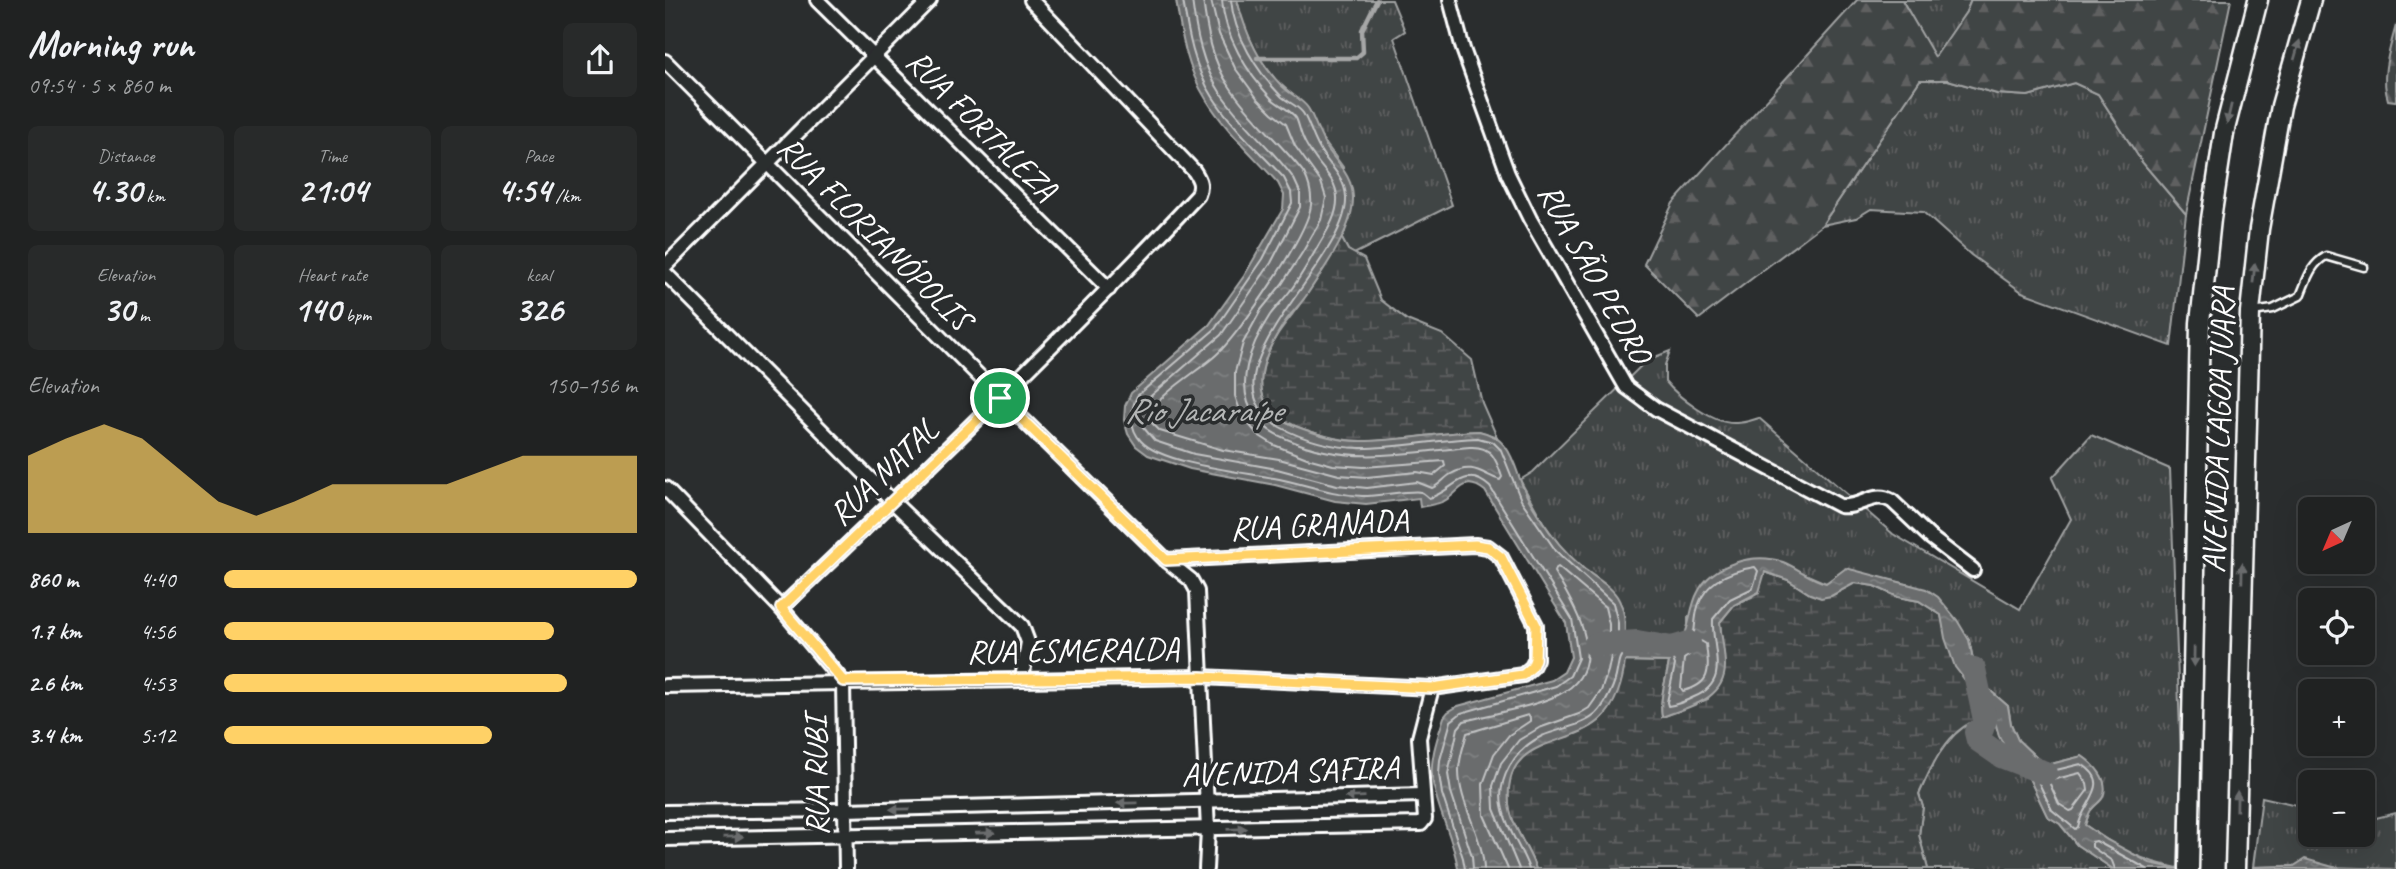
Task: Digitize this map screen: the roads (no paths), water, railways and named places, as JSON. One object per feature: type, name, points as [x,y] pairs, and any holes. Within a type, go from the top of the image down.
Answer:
[{"type":"main road","name":"AVENIDA LAGOA JUARA","points":[[2189,869],[2200,323],[2211,219],[2224,133],[2258,0]]},
{"type":"main road","name":"AVENIDA LAGOA JUARA","points":[[2235,869],[2251,312],[2259,229],[2281,106],[2311,0]]},
{"type":"street","name":"RUA FORTALEZA","points":[[817,0],[1109,289]]},
{"type":"street","points":[[665,266],[930,0]]},
{"type":"street","name":"RUA NATAL","points":[[781,608],[1000,398],[1198,195],[1201,187],[1194,171],[1031,0]]},
{"type":"street","name":"RUA SÃO PEDRO","points":[[1450,0],[1463,50],[1508,174],[1530,219],[1626,387],[1656,409],[1840,506],[1851,507],[1878,496],[1885,497],[1973,570]]},
{"type":"street","name":"RUA FLORIANÓPOLIS","points":[[665,61],[1000,398],[1166,560],[1191,580],[1197,591],[1201,677]]},
{"type":"street","points":[[665,274],[893,502],[1022,626],[1028,642],[1022,679]]},
{"type":"street","points":[[665,488],[781,608],[843,681]]},
{"type":"street","name":"RUA GRANADA","points":[[1166,560],[1475,545],[1488,547],[1501,557],[1536,625],[1535,659],[1532,667],[1523,675]]},
{"type":"street","name":"RUA ESMERALDA","points":[[665,686],[1201,677],[1432,688],[1523,675]]},
{"type":"street","points":[[1201,677],[1208,830],[1206,869]]},
{"type":"street","name":"RUA RUBI","points":[[843,681],[846,869]]},
{"type":"street","points":[[1423,795],[1419,738],[1432,688]]},
{"type":"street","name":"AVENIDA SAFIRA","points":[[665,812],[1423,795],[1425,819],[1420,824],[1208,830],[665,839]]},
{"type":"lane","points":[[2251,312],[2273,309],[2300,296],[2311,269],[2318,260],[2326,256],[2364,267]]},
{"type":"water","name":"Rio Jacaraípe","points":[[1176,0],[1237,0],[1258,55],[1280,84],[1308,108],[1326,146],[1345,172],[1352,190],[1352,209],[1343,236],[1321,274],[1285,321],[1263,368],[1263,395],[1279,418],[1328,437],[1353,441],[1479,431],[1499,440],[1511,456],[1529,499],[1550,532],[1577,563],[1616,595],[1622,605],[1625,621],[1625,643],[1653,646],[1681,642],[1695,598],[1704,582],[1723,568],[1747,560],[1772,559],[1783,562],[1826,583],[1846,568],[1926,589],[1938,597],[1957,620],[1969,640],[1974,664],[1984,685],[2008,706],[2011,724],[2018,740],[2039,760],[2051,764],[2082,756],[2100,773],[2105,791],[2090,812],[2085,825],[2150,863],[2178,869],[2113,869],[2077,845],[2060,824],[2047,816],[2029,778],[2011,759],[1999,736],[1994,718],[1955,667],[1945,638],[1941,615],[1919,601],[1898,597],[1874,586],[1855,583],[1831,596],[1821,598],[1788,580],[1765,572],[1759,592],[1734,605],[1720,622],[1725,666],[1719,687],[1712,694],[1662,717],[1662,696],[1669,662],[1625,661],[1618,693],[1600,720],[1571,736],[1540,747],[1526,755],[1516,766],[1510,782],[1510,812],[1536,869],[1458,869],[1432,777],[1433,755],[1444,717],[1458,706],[1552,680],[1564,672],[1571,657],[1566,623],[1485,491],[1478,486],[1466,485],[1441,502],[1420,507],[1419,498],[1366,504],[1335,501],[1275,485],[1190,469],[1148,455],[1136,446],[1128,434],[1124,420],[1125,406],[1131,393],[1209,325],[1244,276],[1283,209],[1284,195],[1278,183],[1222,121],[1199,88],[1186,51]]},
{"type":"water","points":[[2305,859],[2340,869],[2253,869],[2294,866]]},
{"type":"waterway","points":[[1257,58],[1356,58],[1363,52],[1362,30],[1377,0]]},
{"type":"waterway","points":[[1595,645],[1637,642],[1672,648],[1689,643]]},
{"type":"waterway","points":[[1974,669],[1985,720],[1982,729],[1976,732],[1978,740],[2001,756],[2045,773]]}]
